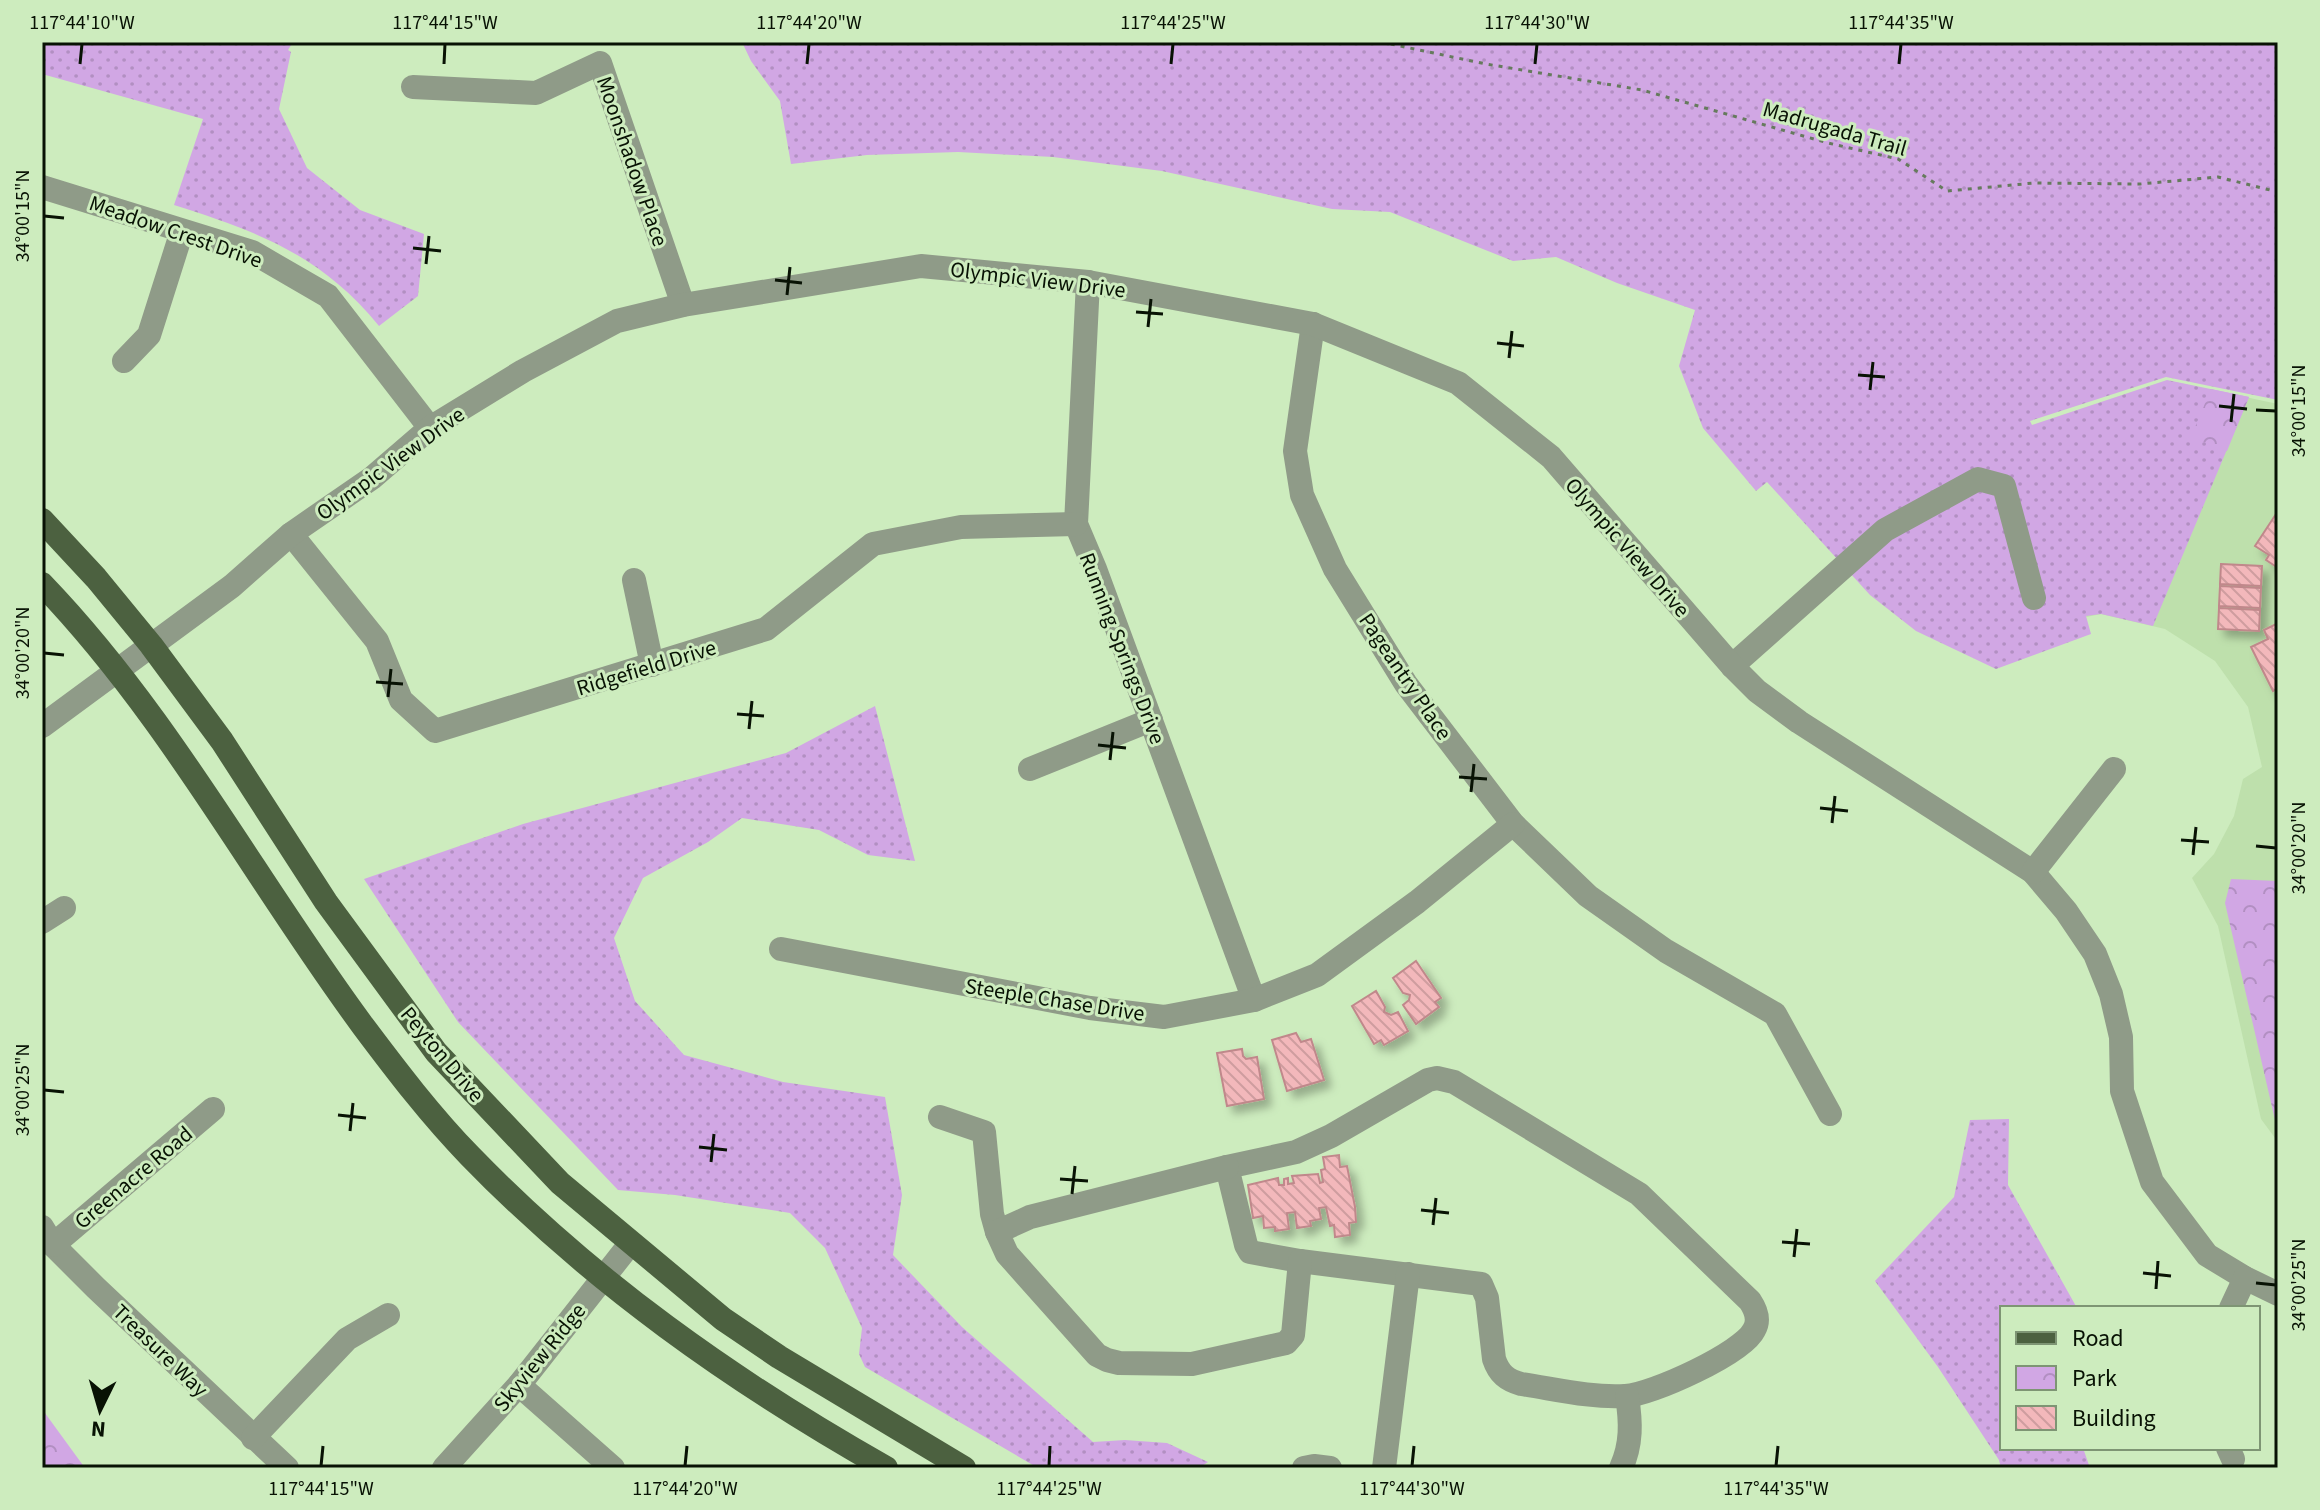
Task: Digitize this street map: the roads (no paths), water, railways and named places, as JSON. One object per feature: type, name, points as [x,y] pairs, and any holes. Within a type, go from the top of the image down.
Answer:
[{"type":"main road","name":"Peyton Drive","points":[[42,520],[96,578],[151,645],[222,741],[326,902],[436,1052],[560,1183],[723,1319],[779,1357],[964,1468]]},
{"type":"main road","name":"Peyton Drive","points":[[42,584],[116,671],[202,786],[287,917],[355,1014],[468,1155],[601,1279],[688,1345],[821,1432],[886,1468]]},
{"type":"street","name":"Moonshadow Place","points":[[413,87],[536,93],[600,63],[683,305]]},
{"type":"street","name":"Meadow Crest Drive","points":[[42,187],[252,252],[328,296],[430,428]]},
{"type":"street","points":[[124,361],[149,335],[182,231]]},
{"type":"street","name":"Olympic View Drive","points":[[42,726],[232,586],[291,534],[372,478],[430,428],[523,371],[617,321],[683,305],[921,266],[1088,282],[1313,324],[1458,383],[1551,457],[1757,691],[1799,722],[2033,872],[2066,911],[2095,954],[2111,994],[2121,1037],[2122,1091],[2152,1182],[2207,1255],[2278,1294]]},
{"type":"street","name":"Running Springs Drive","points":[[1088,282],[1076,524],[1254,1000]]},
{"type":"street","name":"Pageantry Place","points":[[1313,324],[1295,451],[1302,495],[1335,569],[1406,684],[1513,824],[1588,896],[1666,951],[1775,1014],[1830,1114]]},
{"type":"street","points":[[1732,666],[1885,530],[1978,479],[2004,486],[2034,598]]},
{"type":"street","name":"Ridgefield Drive","points":[[291,534],[377,641],[401,700],[435,731],[766,629],[873,544],[961,527],[1076,524]]},
{"type":"street","points":[[634,580],[652,665]]},
{"type":"street","points":[[1030,769],[1151,720]]},
{"type":"street","points":[[2033,872],[2114,769]]},
{"type":"street","name":"Steeple Chase Drive","points":[[781,949],[1090,1008],[1164,1017],[1254,1000],[1317,975],[1417,902],[1513,824]]},
{"type":"street","points":[[42,922],[64,908]]},
{"type":"street","points":[[997,1232],[1030,1217],[1227,1167],[1296,1152],[1331,1136],[1428,1080],[1437,1078],[1454,1082],[1639,1194],[1755,1309],[1755,1329],[1738,1347],[1650,1391],[1627,1396],[1509,1381],[1497,1369],[1494,1359],[1485,1288],[1481,1284],[1250,1252],[1227,1167]]},
{"type":"street","name":"Greenacre Road","points":[[47,1236],[213,1109]]},
{"type":"street","points":[[940,1117],[984,1132],[992,1214],[1007,1254],[1097,1355],[1119,1363],[1192,1364],[1286,1343],[1293,1335],[1300,1261]]},
{"type":"street","name":"Treasure Way","points":[[47,1236],[287,1468]]},
{"type":"street","name":"Skyview Ridge","points":[[444,1468],[519,1385],[630,1244]]},
{"type":"street","points":[[1384,1468],[1408,1274]]},
{"type":"street","points":[[2232,1306],[2245,1278]]},
{"type":"street","points":[[253,1438],[347,1339],[388,1315]]},
{"type":"street","points":[[519,1385],[613,1468]]},
{"type":"street","points":[[1621,1468],[1631,1433],[1627,1396]]},
{"type":"street","points":[[1304,1468],[1330,1468]]}]
